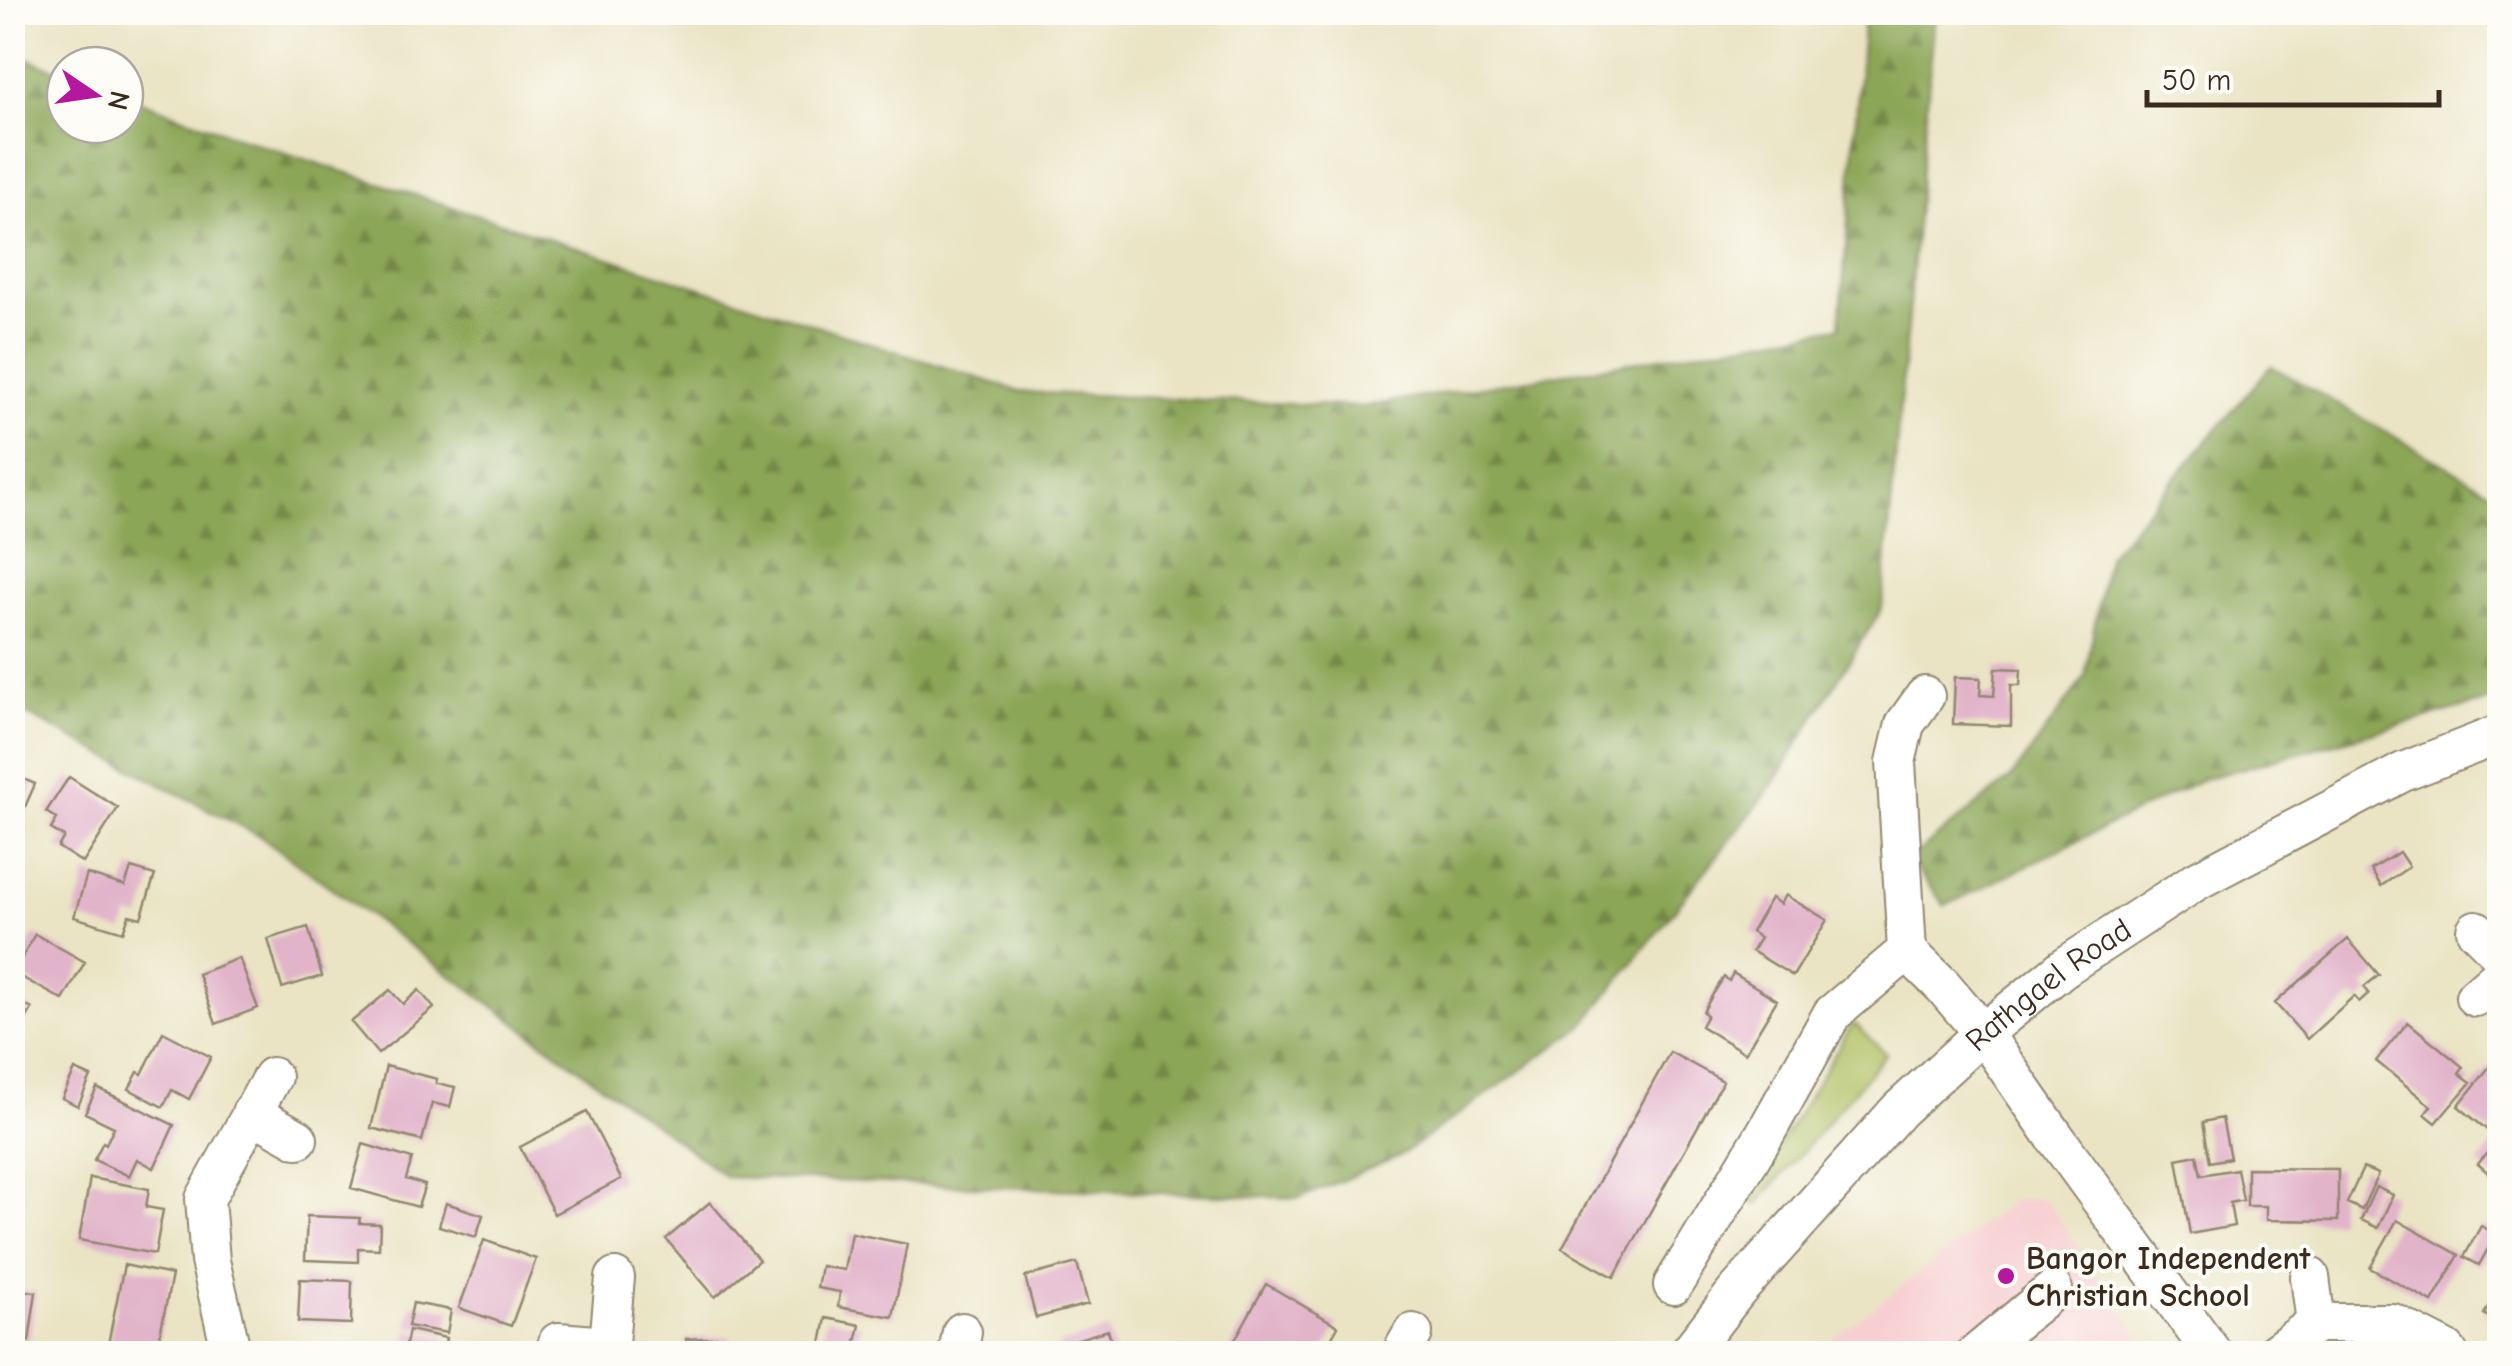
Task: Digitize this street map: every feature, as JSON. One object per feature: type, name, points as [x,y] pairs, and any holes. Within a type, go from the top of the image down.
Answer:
[{"type":"street","points":[[1925,696],[1904,724],[1896,762],[1907,951],[1983,1032],[2213,1354]]},
{"type":"street","name":"Rathgael Road","points":[[1688,1354],[1737,1290],[1899,1110],[1983,1032],[2063,968],[2196,881],[2403,772],[2500,734]]},
{"type":"street","points":[[1673,1286],[1832,1014],[1907,951]]},
{"type":"street","points":[[232,1354],[210,1260],[206,1199],[272,1077]]},
{"type":"street","points":[[251,1114],[298,1139]]},
{"type":"street","points":[[2310,1277],[2316,1323]]},
{"type":"street","points":[[558,1342],[608,1350],[615,1278]]},
{"type":"street","points":[[1976,1354],[2053,1290]]},
{"type":"street","points":[[2274,1354],[2316,1323],[2393,1323],[2448,1354]]},
{"type":"shaded area","name":"Bangor Independent Christian School","points":[[2014,1200],[2047,1201],[2150,1353],[1813,1354]]},
{"type":"green space","points":[[1864,13],[1935,13],[1882,608],[1771,788],[1582,1027],[1400,1156],[1300,1198],[727,1177],[263,838],[13,707],[13,53],[45,65],[45,145],[145,145],[145,102],[237,137],[1021,392],[1362,407],[1840,327]]},
{"type":"green space","points":[[2271,366],[2499,496],[2499,698],[2203,779],[1945,906],[1909,860],[2012,777],[2085,677],[2107,557]]},
{"type":"green space","points":[[1855,1024],[1886,1054],[1756,1205],[1747,1199]]},
{"type":"building","points":[[1996,668],[2021,669],[2020,685],[2011,685],[2011,726],[1953,724],[1955,677],[1981,678],[1980,695],[1994,696]]},
{"type":"building","points":[[12,774],[35,784],[15,830],[12,828]]},
{"type":"building","points":[[69,777],[118,808],[83,863],[58,847],[64,837],[51,829],[57,819],[46,812]]},
{"type":"building","points":[[2399,852],[2409,867],[2381,886],[2371,870]]},
{"type":"building","points":[[131,868],[155,875],[141,918],[129,915],[123,932],[74,917],[87,874],[125,886]]},
{"type":"building","points":[[1785,895],[1827,920],[1793,976],[1752,951],[1760,938],[1751,932],[1771,898],[1780,904]]},
{"type":"building","points":[[308,927],[322,976],[282,988],[268,939]]},
{"type":"building","points":[[35,934],[85,962],[63,1000],[14,973]]},
{"type":"building","points":[[2348,939],[2379,975],[2364,987],[2369,993],[2359,1002],[2354,996],[2307,1039],[2275,1003]]},
{"type":"building","points":[[239,958],[258,1008],[216,1024],[198,974]]},
{"type":"building","points":[[1733,973],[1777,1000],[1745,1053],[1701,1026],[1707,1015],[1703,1012],[1713,994],[1724,977],[1729,981]]},
{"type":"building","points":[[390,990],[403,1004],[419,990],[434,1008],[378,1054],[351,1022]]},
{"type":"building","points":[[12,997],[32,1009],[12,1041]]},
{"type":"building","points":[[2408,1022],[2463,1067],[2459,1073],[2471,1082],[2436,1123],[2425,1114],[2431,1106],[2376,1061]]},
{"type":"building","points":[[163,1032],[211,1057],[189,1099],[172,1090],[163,1107],[129,1089],[138,1072],[142,1074]]},
{"type":"building","points":[[1670,1052],[1723,1081],[1614,1277],[1562,1248]]},
{"type":"building","points":[[386,1066],[455,1087],[450,1107],[432,1103],[422,1141],[371,1128]]},
{"type":"building","points":[[2490,1066],[2500,1074],[2500,1172],[2494,1178],[2478,1164],[2498,1139],[2458,1106]]},
{"type":"building","points":[[75,1070],[91,1077],[78,1106],[62,1098]]},
{"type":"building","points":[[97,1088],[174,1125],[154,1168],[137,1159],[129,1176],[94,1160],[114,1127],[85,1113]]},
{"type":"building","points":[[587,1112],[621,1179],[554,1214],[520,1147]]},
{"type":"building","points":[[2222,1118],[2230,1158],[2210,1162],[2203,1122]]},
{"type":"building","points":[[363,1144],[412,1159],[406,1179],[425,1185],[418,1207],[351,1188]]},
{"type":"building","points":[[2197,1155],[2201,1175],[2237,1169],[2243,1200],[2230,1203],[2234,1226],[2190,1234],[2177,1159]]},
{"type":"building","points":[[2247,1168],[2338,1169],[2338,1221],[2266,1220],[2266,1206],[2247,1206]]},
{"type":"building","points":[[2363,1168],[2378,1174],[2362,1210],[2347,1203]]},
{"type":"building","points":[[90,1178],[149,1189],[146,1207],[163,1210],[155,1254],[79,1240]]},
{"type":"building","points":[[2376,1187],[2393,1195],[2378,1228],[2361,1220]]},
{"type":"building","points":[[710,1202],[759,1260],[715,1297],[666,1239]]},
{"type":"building","points":[[446,1203],[483,1215],[476,1237],[439,1226]]},
{"type":"building","points":[[307,1216],[360,1218],[359,1223],[380,1224],[379,1249],[358,1248],[358,1262],[305,1260]]},
{"type":"building","points":[[2397,1220],[2459,1255],[2432,1302],[2370,1268]]},
{"type":"building","points":[[2481,1226],[2496,1234],[2479,1265],[2464,1257]]},
{"type":"building","points":[[851,1233],[907,1244],[893,1317],[838,1307],[840,1292],[817,1288],[821,1266],[844,1270]]},
{"type":"building","points":[[484,1240],[536,1259],[511,1326],[459,1308]]},
{"type":"building","points":[[1077,1263],[1088,1304],[1036,1318],[1025,1277]]},
{"type":"building","points":[[124,1265],[172,1275],[156,1354],[106,1354]]},
{"type":"building","points":[[300,1279],[352,1281],[351,1324],[298,1322]]},
{"type":"building","points":[[1266,1284],[1338,1326],[1322,1354],[1227,1354]]},
{"type":"building","points":[[12,1289],[36,1292],[29,1341],[12,1339]]},
{"type":"building","points":[[2500,1289],[2500,1324],[2484,1314]]},
{"type":"building","points":[[413,1303],[451,1310],[447,1333],[408,1326]]},
{"type":"building","points":[[826,1318],[860,1325],[854,1351],[821,1344]]},
{"type":"building","points":[[409,1330],[446,1338],[443,1354],[404,1354]]},
{"type":"building","points":[[1108,1330],[1115,1354],[1060,1354],[1058,1345]]},
{"type":"building","points":[[730,1337],[730,1354],[687,1354],[686,1339]]},
{"type":"building","points":[[298,1347],[348,1351],[348,1354],[298,1354]]},
{"type":"place","name":"Bangor Independent Christian School","points":[[2006,1276]]}]
